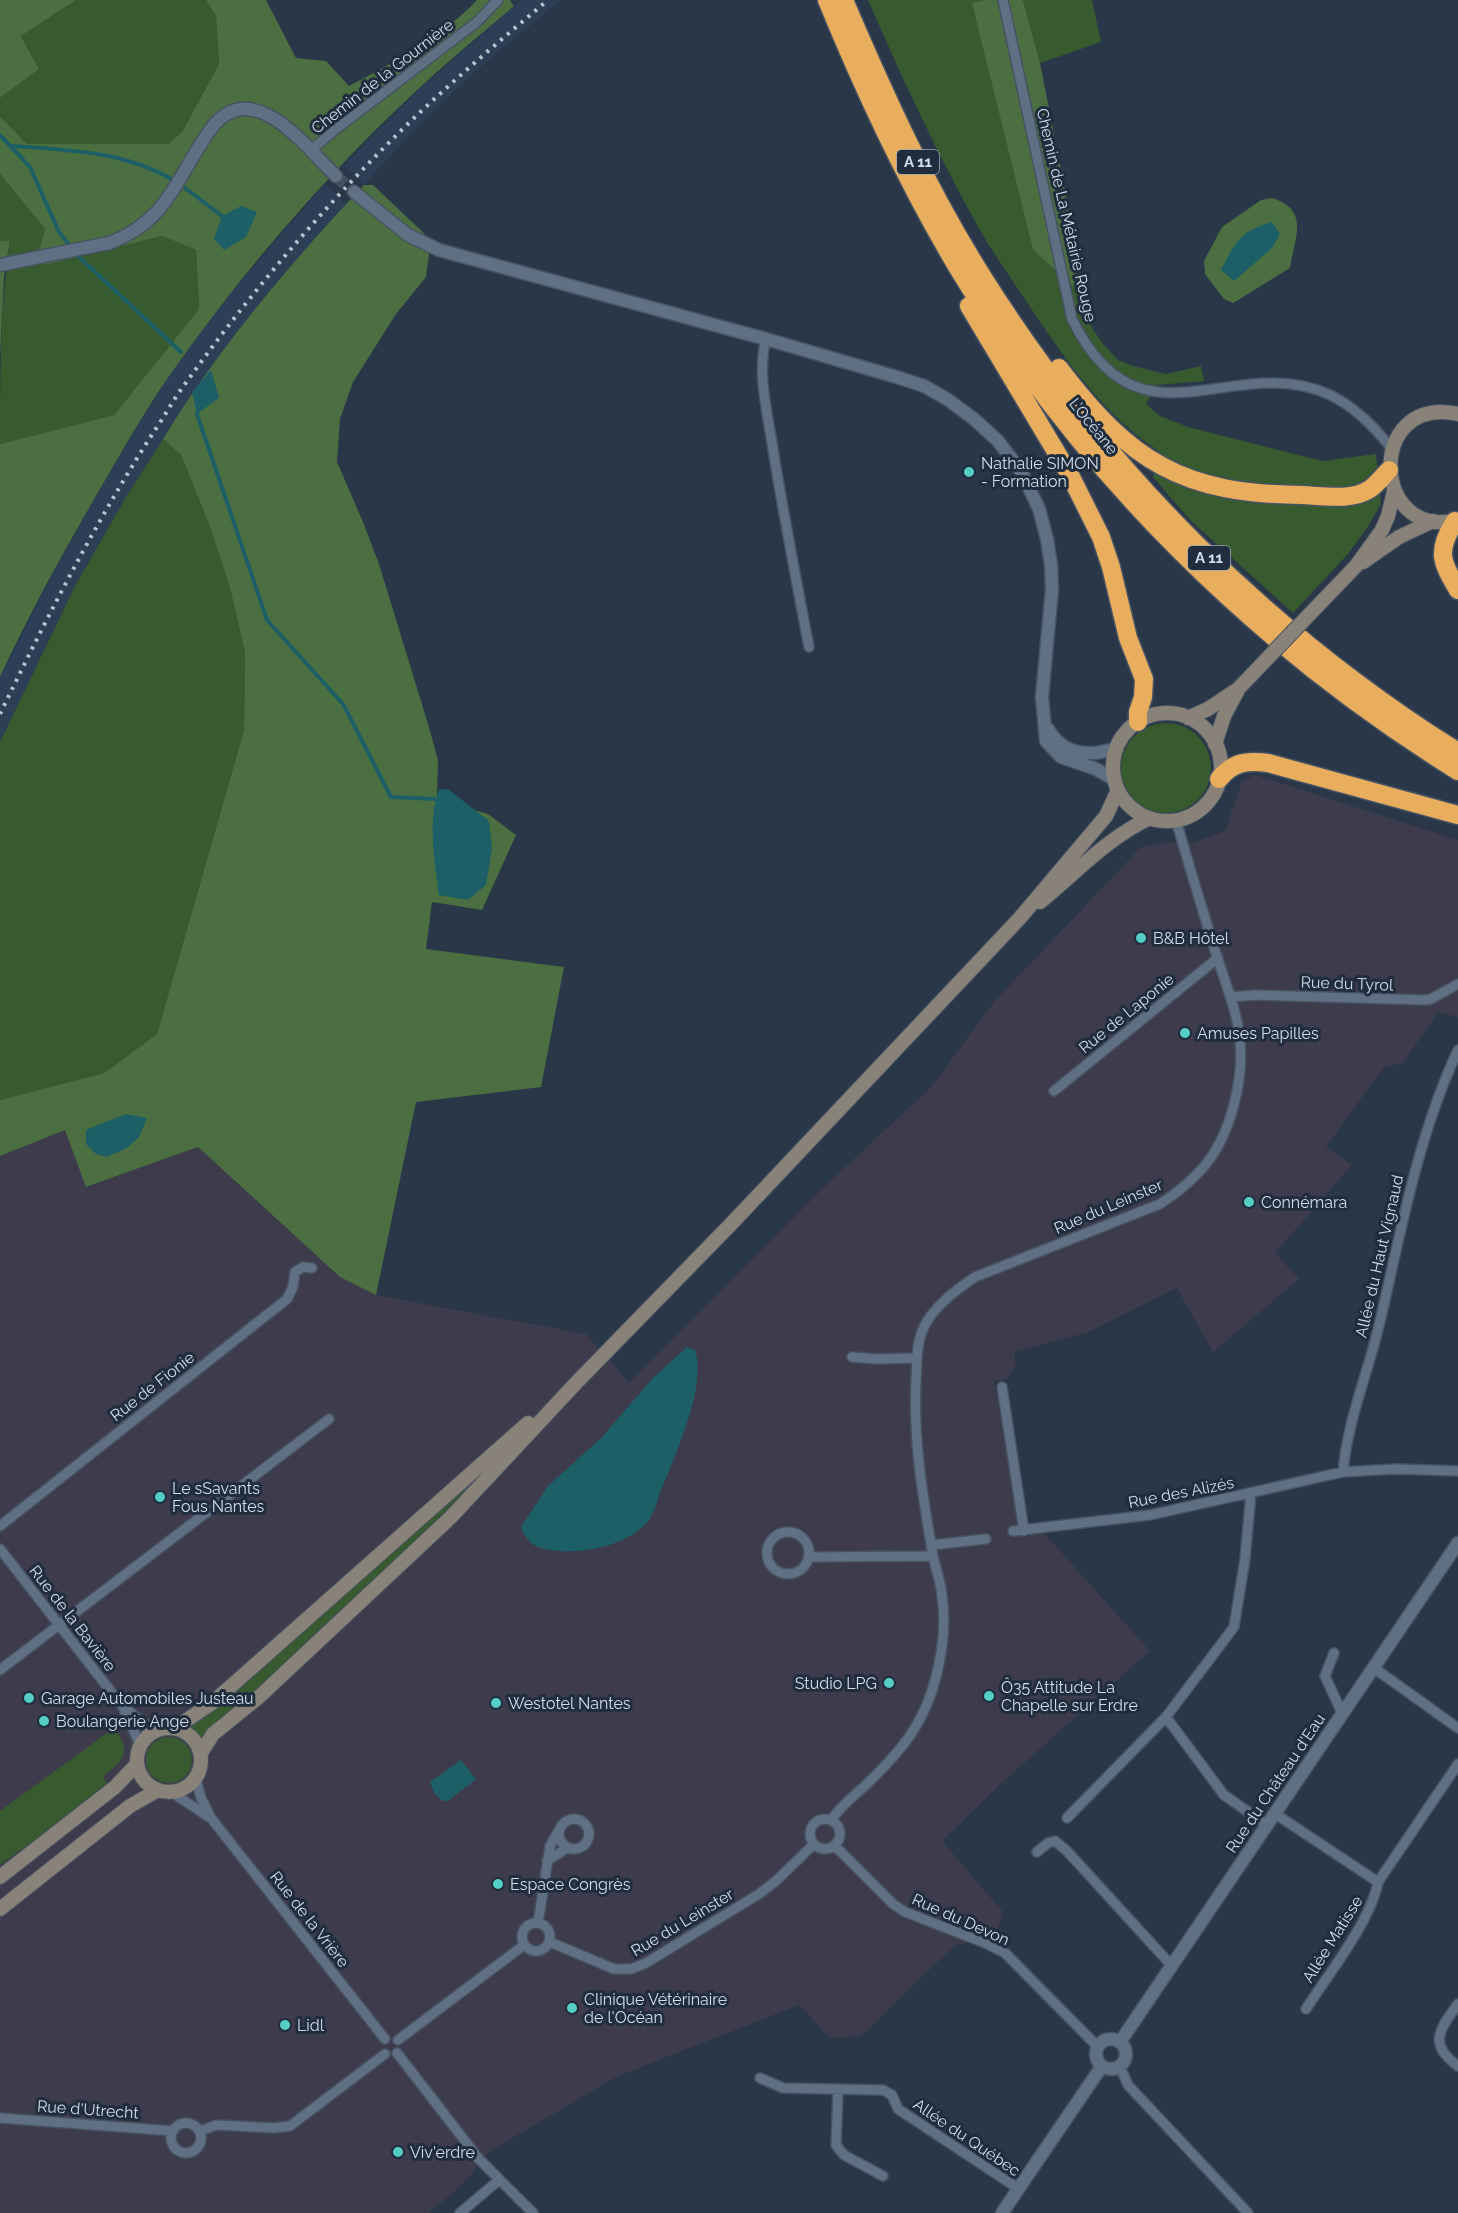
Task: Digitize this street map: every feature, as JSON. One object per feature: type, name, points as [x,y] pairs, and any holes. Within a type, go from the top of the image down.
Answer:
[{"type":"highway","name":"L’Océane","points":[[827,0],[888,137],[937,231],[1021,364],[1092,455],[1157,528],[1213,585],[1264,631],[1386,725],[1458,771]]},
{"type":"highway","name":"L’Océane","points":[[844,0],[897,119],[934,193],[972,259],[1051,377],[1101,441],[1137,484],[1201,550],[1268,612],[1331,664],[1397,713],[1458,752]]},
{"type":"highway","points":[[937,231],[942,259],[1016,388],[1070,474],[1101,537],[1111,567],[1128,638],[1144,679],[1138,722]]},
{"type":"highway","points":[[1008,316],[1032,332],[1087,403],[1128,444],[1148,459],[1188,479],[1238,491],[1345,496],[1360,494],[1372,488],[1389,470]]},
{"type":"highway","points":[[1456,520],[1443,540],[1443,556],[1446,569],[1458,590]]},
{"type":"highway","points":[[1219,778],[1237,763],[1249,761],[1268,763],[1458,815]]},
{"type":"main road","points":[[1456,520],[1434,521],[1410,510],[1394,491],[1389,470],[1391,448],[1405,428],[1420,417],[1438,412],[1458,414]]},
{"type":"main road","points":[[1188,718],[1208,709],[1239,688],[1356,566],[1382,530],[1394,491]]},
{"type":"main road","points":[[1356,566],[1399,537],[1434,521]]},
{"type":"main road","points":[[1215,744],[1224,716],[1239,688]]},
{"type":"main road","points":[[1157,714],[1188,718],[1204,729],[1215,744],[1220,761],[1219,778],[1207,803],[1193,814],[1176,820],[1159,821],[1136,811],[1129,805],[1117,785],[1113,765],[1117,748],[1123,736],[1138,722],[1157,714]]},
{"type":"main road","points":[[201,1753],[213,1734],[260,1696],[451,1517],[576,1383],[732,1223],[1019,919],[1106,816],[1117,785]]},
{"type":"main road","points":[[1019,919],[1063,884],[1106,845],[1150,818]]},
{"type":"main road","points":[[175,1728],[212,1703],[576,1383]]},
{"type":"main road","points":[[0,1910],[130,1806],[165,1791],[181,1790],[196,1779],[202,1762],[198,1745],[189,1734],[175,1728],[159,1729],[145,1738],[140,1745],[137,1764],[143,1779],[165,1791]]},
{"type":"main road","points":[[0,1877],[117,1785],[137,1764]]},
{"type":"street","name":"Chemin de la Gournière","points":[[310,151],[477,22],[498,0]]},
{"type":"street","name":"Chemin de La Métairie Rouge","points":[[1003,0],[1072,319],[1095,357],[1103,366],[1129,383],[1155,392],[1192,393],[1252,384],[1269,384],[1307,388],[1328,394],[1367,420],[1391,448]]},
{"type":"street","points":[[0,265],[109,243],[141,228],[167,200],[213,126],[234,111],[249,110],[270,115],[288,128],[336,176]]},
{"type":"street","points":[[354,192],[408,235],[439,250],[766,339],[924,386],[947,399],[974,419],[998,441],[1021,471],[1039,508],[1047,539],[1052,589],[1042,697],[1046,741],[1055,752],[1068,760],[1096,769],[1117,785]]},
{"type":"street","points":[[766,339],[762,353],[763,383],[808,647]]},
{"type":"street","points":[[1043,720],[1055,740],[1067,748],[1091,754],[1117,748]]},
{"type":"street","name":"Rue du Leinster","points":[[831,1820],[912,1735],[923,1715],[936,1679],[942,1650],[944,1630],[942,1595],[933,1556],[917,1449],[915,1401],[917,1358],[919,1338],[928,1320],[950,1295],[975,1277],[1160,1204],[1177,1193],[1200,1172],[1213,1155],[1224,1134],[1238,1088],[1240,1041],[1231,997],[1176,820]]},
{"type":"street","name":"Rue de Laponie","points":[[1054,1091],[1218,958]]},
{"type":"street","name":"Rue du Tyrol","points":[[1231,997],[1255,995],[1425,1000],[1458,984]]},
{"type":"street","name":"Allée du Haut Vignaud","points":[[1343,1472],[1346,1446],[1378,1328],[1420,1151],[1446,1076],[1458,1050]]},
{"type":"street","name":"Rue de Fionie","points":[[0,1526],[287,1299],[293,1287],[295,1272],[303,1267],[312,1268]]},
{"type":"street","points":[[852,1357],[917,1358]]},
{"type":"street","points":[[1002,1387],[1024,1531]]},
{"type":"street","points":[[0,1670],[329,1419]]},
{"type":"street","name":"Rue des Alizés","points":[[1013,1531],[1150,1515],[1343,1472],[1396,1468],[1458,1471]]},
{"type":"street","points":[[1067,1818],[1166,1717],[1234,1627],[1238,1616],[1251,1493]]},
{"type":"street","points":[[795,1532],[805,1539],[810,1557],[798,1573],[784,1574],[772,1568],[767,1548],[770,1542],[781,1533],[795,1532]]},
{"type":"street","points":[[932,1545],[986,1539]]},
{"type":"street","name":"Rue du Château d'Eau","points":[[1120,2042],[1458,1543]]},
{"type":"street","name":"Rue de la Bavière","points":[[0,1549],[123,1707],[140,1745]]},
{"type":"street","points":[[810,1557],[933,1556]]},
{"type":"street","points":[[1334,1653],[1325,1676],[1342,1713]]},
{"type":"street","points":[[1374,1668],[1458,1728]]},
{"type":"street","name":"Rue de la Bavière","points":[[123,1707],[142,1722],[159,1729]]},
{"type":"street","points":[[1166,1717],[1224,1795],[1267,1825]]},
{"type":"street","name":"Allée Matisse","points":[[1306,2009],[1375,1898],[1378,1882],[1458,1764]]},
{"type":"street","name":"Rue de la Vrière","points":[[196,1779],[201,1798],[211,1818],[385,2039]]},
{"type":"street","name":"Rue de la Vrière","points":[[165,1791],[211,1818]]},
{"type":"street","name":"Allée Matisse","points":[[1275,1813],[1378,1882]]},
{"type":"street","points":[[538,1923],[547,1861],[550,1846],[562,1823],[572,1819],[582,1821],[588,1829],[588,1839],[582,1847],[567,1848],[547,1861]]},
{"type":"street","points":[[822,1820],[831,1820],[840,1832],[840,1837],[835,1846],[826,1850],[814,1844],[810,1836],[812,1828],[822,1820]]},
{"type":"street","points":[[558,1832],[560,1841],[567,1848]]},
{"type":"street","points":[[1038,1852],[1054,1841],[1066,1851],[1172,1966]]},
{"type":"street","name":"Rue du Leinster","points":[[550,1942],[614,1969],[631,1969],[646,1963],[759,1894],[776,1881],[814,1844]]},
{"type":"street","name":"Rue du Devon","points":[[835,1846],[893,1904],[905,1912],[1005,1953],[1098,2047]]},
{"type":"street","points":[[538,1923],[549,1930],[550,1942],[544,1949],[536,1951],[524,1945],[522,1936],[529,1924],[538,1923]]},
{"type":"street","points":[[398,2040],[524,1945]]},
{"type":"street","points":[[1458,2004],[1440,2029],[1440,2045],[1445,2057],[1458,2066]]},
{"type":"street","points":[[390,2037],[398,2040],[400,2045],[397,2053],[390,2056],[385,2054],[381,2046],[385,2039],[390,2037]]},
{"type":"street","points":[[1105,2040],[1120,2042],[1127,2054],[1120,2067],[1111,2070],[1102,2066],[1096,2055],[1098,2047],[1105,2040]]},
{"type":"street","points":[[397,2053],[479,2159],[533,2213]]},
{"type":"street","points":[[200,2131],[216,2125],[274,2128],[290,2126],[385,2054]]},
{"type":"street","points":[[1002,2213],[1102,2066]]},
{"type":"street","points":[[1120,2067],[1128,2085],[1248,2213]]},
{"type":"street","name":"Allée du Québec","points":[[760,2078],[783,2088],[838,2091],[883,2090],[892,2096],[898,2109],[1019,2189]]},
{"type":"street","points":[[838,2091],[836,2145],[844,2155],[883,2175]]},
{"type":"street","name":"Rue d'Utrecht","points":[[0,2118],[173,2131]]},
{"type":"street","points":[[192,2124],[200,2131],[202,2140],[200,2145],[194,2152],[186,2154],[178,2152],[172,2144],[173,2131],[177,2126],[192,2124]]},
{"type":"street","points":[[460,2213],[499,2180]]},
{"type":"shaded area","points":[[0,0],[76,0],[21,36],[39,69],[0,98]]},
{"type":"shaded area","points":[[76,0],[206,0],[216,16],[219,64],[182,132],[168,144],[27,144],[0,116],[0,98],[39,69],[21,36]]},
{"type":"shaded area","points":[[206,0],[266,0],[296,58],[326,61],[349,86],[434,37],[477,0],[510,0],[514,6],[427,81],[351,155],[289,222],[203,329],[158,392],[79,526],[0,677],[0,444],[114,415],[199,309],[196,250],[162,236],[45,265],[39,250],[45,229],[0,174],[0,116],[27,144],[168,144],[182,132],[219,64],[216,16]]},
{"type":"shaded area","points":[[521,0],[561,0],[478,69],[412,132],[364,185],[343,166],[414,94]]},
{"type":"shaded area","points":[[868,0],[986,0],[973,4],[1033,250],[1086,298],[1092,328],[1118,360],[1166,374],[1201,366],[1204,381],[1157,385],[1146,404],[1160,416],[1188,427],[1322,461],[1376,454],[1381,504],[1347,555],[1293,613],[1191,521],[1153,477],[1157,450],[1121,422],[1105,406],[1049,335],[994,253],[965,204],[922,118]]},
{"type":"shaded area","points":[[986,0],[1023,0],[1040,63],[1086,298],[1033,250],[972,3]]},
{"type":"shaded area","points":[[1023,0],[1092,0],[1101,42],[1040,63]]},
{"type":"shaded area","points":[[0,174],[45,229],[39,250],[45,265],[162,236],[196,250],[199,309],[114,415],[0,444],[2,316],[10,240],[0,241]]},
{"type":"shaded area","points":[[325,184],[347,204],[256,309],[177,416],[126,497],[75,586],[0,742],[0,677],[52,575],[131,436],[175,367],[201,332],[235,288]]},
{"type":"shaded area","points":[[364,185],[373,185],[431,240],[426,277],[396,314],[353,382],[340,419],[337,462],[379,564],[428,724],[438,760],[437,799],[488,814],[516,835],[482,910],[432,902],[426,949],[564,967],[541,1087],[416,1102],[376,1295],[340,1277],[198,1147],[86,1187],[65,1130],[0,1156],[0,1100],[104,1073],[157,1034],[244,730],[245,653],[230,588],[209,524],[181,455],[163,439],[207,372],[257,307]]},
{"type":"shaded area","points":[[1272,198],[1284,203],[1292,210],[1296,218],[1296,236],[1290,268],[1233,303],[1224,299],[1205,274],[1204,261],[1222,227],[1261,200]]},
{"type":"shaded area","points":[[241,206],[257,212],[246,237],[224,250],[214,239],[222,216]]},
{"type":"shaded area","points":[[1272,222],[1280,234],[1272,248],[1234,281],[1221,270],[1235,244],[1252,230]]},
{"type":"shaded area","points":[[10,240],[4,277],[0,358],[0,241]]},
{"type":"shaded area","points":[[211,370],[219,398],[197,414],[192,392]]},
{"type":"shaded area","points":[[163,439],[181,455],[209,524],[230,588],[245,653],[244,730],[157,1034],[104,1073],[0,1100],[0,742],[75,586],[126,497]]},
{"type":"shaded area","points":[[1166,723],[1183,726],[1198,736],[1208,751],[1211,768],[1208,785],[1198,800],[1183,810],[1166,813],[1149,810],[1134,800],[1124,785],[1121,768],[1124,751],[1134,736],[1149,726]]},
{"type":"shaded area","points":[[1255,775],[1458,840],[1458,1017],[1438,1012],[1403,1063],[1384,1067],[1326,1147],[1352,1165],[1275,1253],[1299,1279],[1213,1352],[1177,1288],[1089,1332],[1014,1352],[1016,1365],[1008,1379],[994,1381],[1023,1537],[1044,1533],[1150,1651],[1004,1781],[942,1841],[1003,1912],[995,1938],[955,1945],[861,2036],[830,2038],[799,2005],[616,2077],[489,2152],[464,2183],[429,2213],[0,2213],[0,1156],[65,1130],[87,1187],[198,1147],[340,1277],[376,1295],[586,1334],[629,1383],[824,1187],[932,1086],[994,1002],[1141,847],[1165,843],[1193,843],[1225,831],[1242,781]]},
{"type":"shaded area","points":[[448,789],[489,821],[492,848],[486,885],[468,900],[439,895],[433,842],[433,814],[439,790]]},
{"type":"shaded area","points":[[126,1114],[147,1118],[139,1137],[127,1148],[107,1157],[96,1154],[86,1144],[86,1130]]},
{"type":"shaded area","points":[[687,1347],[695,1350],[698,1365],[693,1401],[681,1440],[649,1520],[640,1530],[627,1538],[597,1548],[581,1551],[551,1550],[532,1543],[525,1536],[521,1527],[548,1486],[601,1438],[653,1378]]},
{"type":"shaded area","points":[[480,1475],[481,1479],[412,1550],[203,1742],[188,1727],[224,1703]]},
{"type":"shaded area","points":[[114,1728],[120,1736],[124,1750],[116,1766],[103,1777],[107,1783],[0,1865],[0,1811]]},
{"type":"shaded area","points":[[169,1737],[178,1738],[186,1743],[191,1751],[191,1769],[186,1777],[178,1782],[169,1783],[160,1782],[152,1777],[147,1769],[146,1760],[147,1751],[152,1743],[160,1738]]},
{"type":"shaded area","points":[[461,1760],[476,1779],[448,1801],[443,1801],[434,1793],[430,1782]]},
{"type":"waterway","points":[[0,135],[30,167],[59,232],[70,246]]},
{"type":"waterway","points":[[12,146],[74,151],[115,158],[154,170],[173,180]]},
{"type":"waterway","points":[[185,188],[222,216]]},
{"type":"waterway","points":[[79,257],[181,352]]},
{"type":"waterway","points":[[198,409],[197,414],[267,620],[343,704],[391,797],[436,799]]},
{"type":"tunnel","points":[[336,176],[354,192]]},
{"type":"railway","points":[[0,714],[54,606],[112,499],[177,396],[206,355],[291,249],[351,182],[414,118],[548,0]]},
{"type":"place","name":"Nathalie SIMON - Formation","points":[[969,472]]},
{"type":"place","name":"B&B Hôtel","points":[[1141,938]]},
{"type":"place","name":"Amuses Papilles","points":[[1185,1033]]},
{"type":"place","name":"Connémara","points":[[1249,1202]]},
{"type":"place","name":"Le sSavants Fous Nantes","points":[[160,1497]]},
{"type":"place","name":"Studio LPG","points":[[889,1683]]},
{"type":"place","name":"Ô35 Attitude La Chapelle sur Erdre","points":[[989,1696]]},
{"type":"place","name":"Garage Automobiles Justeau","points":[[29,1698]]},
{"type":"place","name":"Westotel Nantes","points":[[496,1703]]},
{"type":"place","name":"Boulangerie Ange","points":[[44,1721]]},
{"type":"place","name":"Espace Congrès","points":[[498,1884]]},
{"type":"place","name":"Clinique Vétérinaire de l'Océan","points":[[572,2008]]},
{"type":"place","name":"Lidl","points":[[285,2025]]},
{"type":"place","name":"Viv'erdre","points":[[398,2152]]}]
